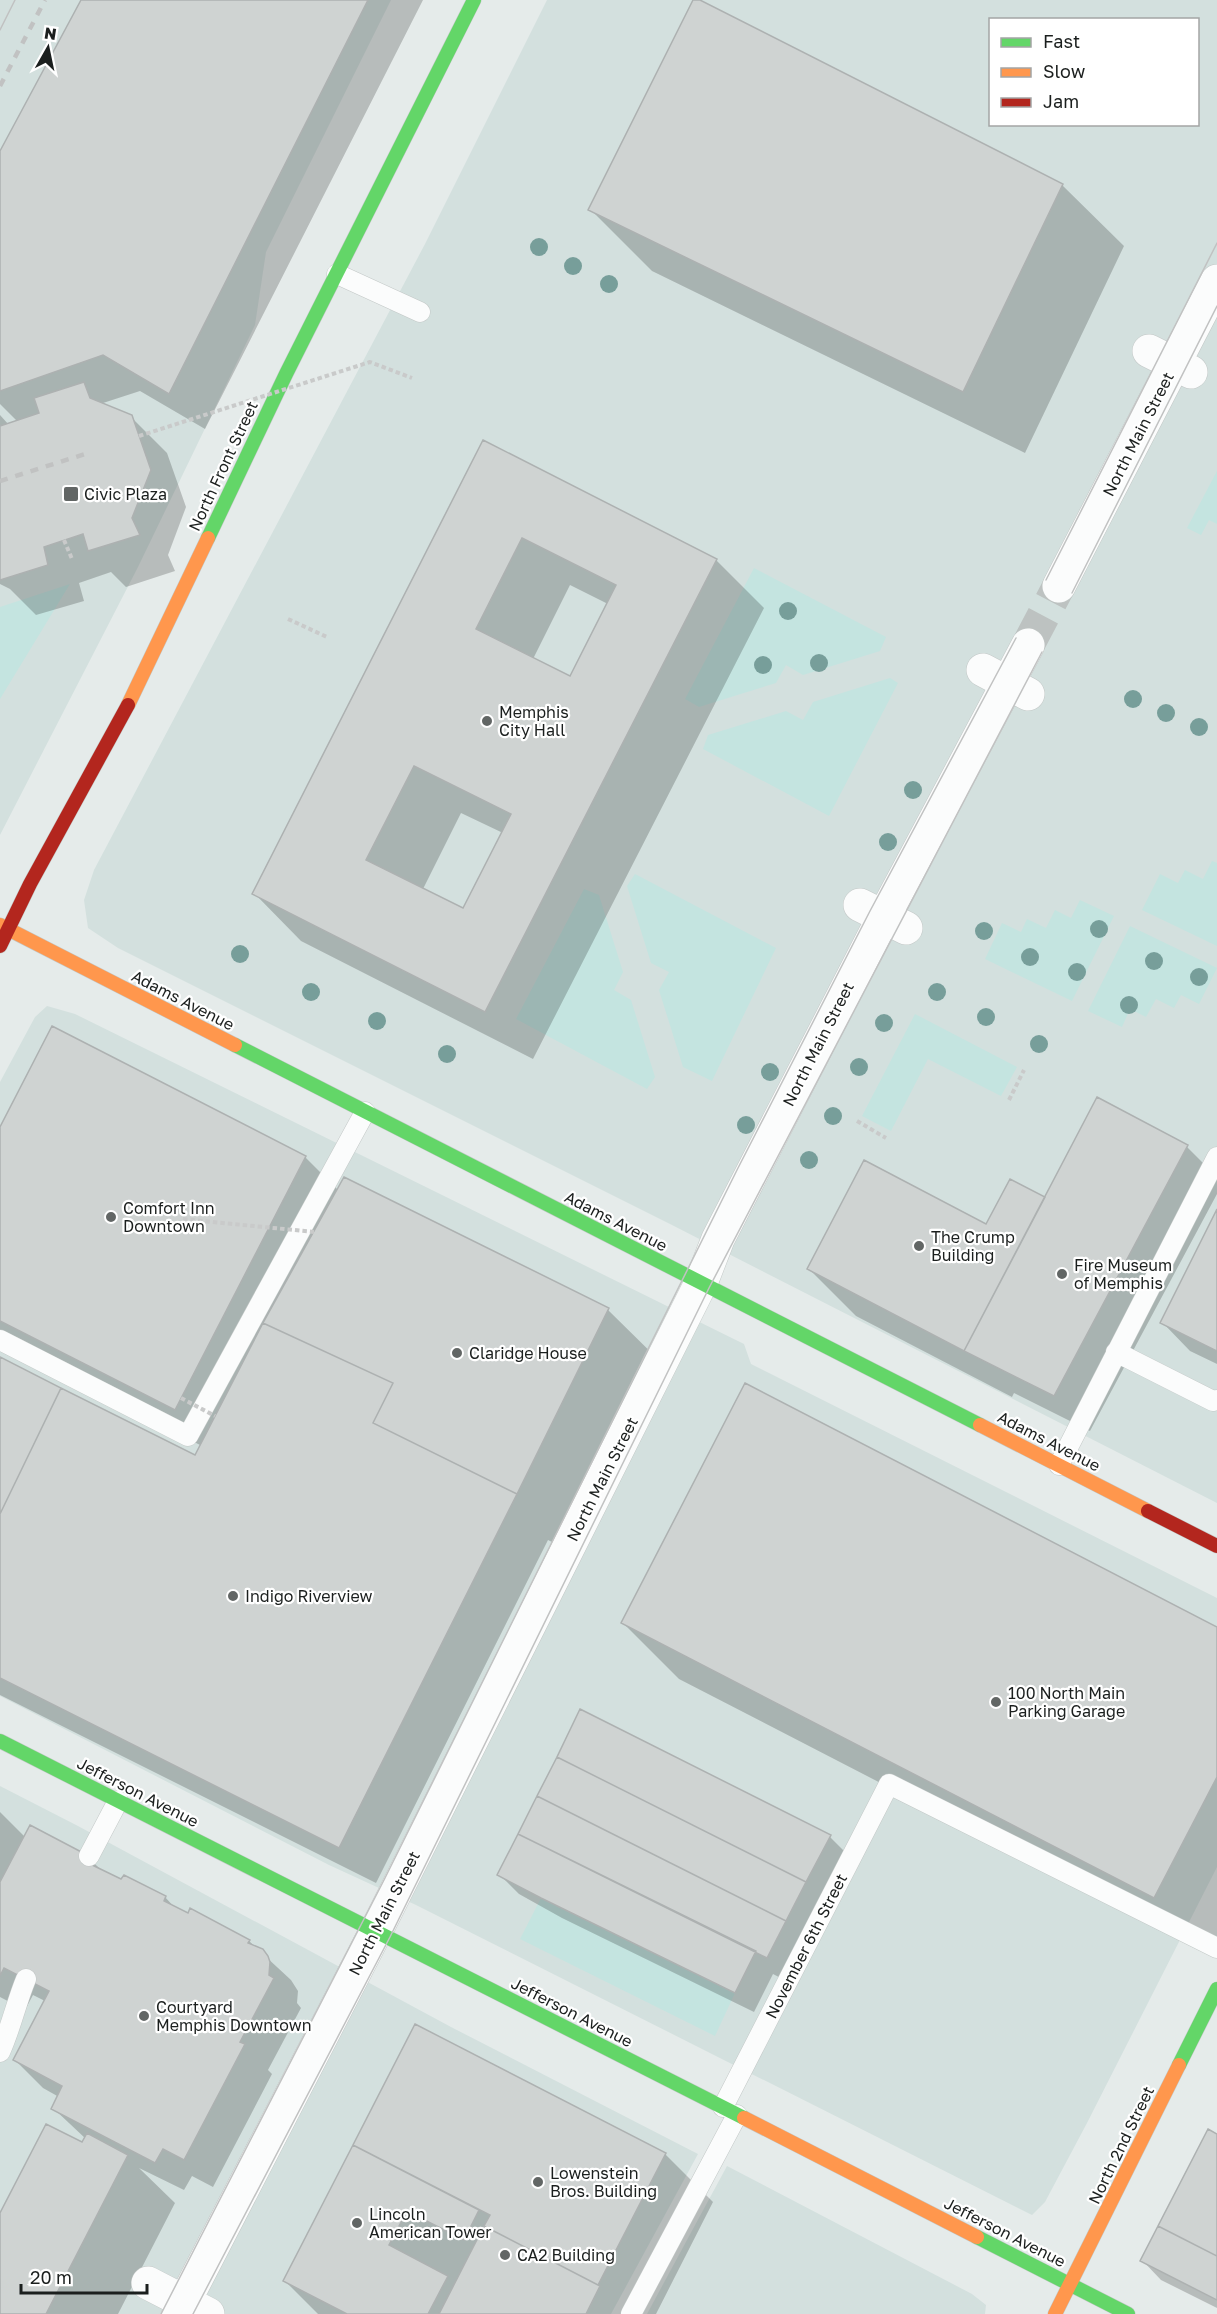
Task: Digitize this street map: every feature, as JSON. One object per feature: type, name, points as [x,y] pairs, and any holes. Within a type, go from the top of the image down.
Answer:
[{"type":"street","name":"North Front Street","points":[[0,945],[4,927],[131,699],[286,374],[474,0]]},
{"type":"street","name":"North Main Street","points":[[1059,586],[1172,362],[1217,281]]},
{"type":"street","name":"North Main Street","points":[[190,2310],[376,1931],[701,1283],[714,1247],[883,917],[1028,645]]},
{"type":"street","name":"Adams Avenue","points":[[4,927],[1217,1546]]},
{"type":"street","name":"Jefferson Avenue","points":[[0,1741],[1128,2314]]},
{"type":"street","name":"North 2nd Street","points":[[1055,2314],[1217,1989]]},
{"type":"street","points":[[148,2283],[190,2310]]},
{"type":"lane","points":[[337,274],[420,312]]},
{"type":"lane","points":[[0,1340],[188,1436],[365,1112]]},
{"type":"lane","points":[[1059,1465],[1217,1157]]},
{"type":"lane","points":[[1116,1352],[1213,1401],[1217,1400]]},
{"type":"lane","name":"November 6th Street","points":[[631,2314],[889,1784],[1217,1948]]},
{"type":"lane","points":[[89,1856],[118,1801]]},
{"type":"lane","points":[[0,2052],[10,2031],[16,2002],[26,1979]]},
{"type":"path","points":[[139,436],[370,362],[412,378]]},
{"type":"path","points":[[64,540],[72,559]]},
{"type":"path","points":[[288,619],[327,637]]},
{"type":"path","points":[[1009,1100],[1024,1070]]},
{"type":"path","points":[[857,1121],[886,1138]]},
{"type":"path","points":[[183,1219],[314,1232]]},
{"type":"path","points":[[181,1398],[215,1416]]},
{"type":"shaded area","points":[[0,0],[391,0],[266,252],[255,325],[138,567],[0,835]]},
{"type":"shaded area","points":[[547,0],[1217,0],[1217,1503],[672,1225],[118,948],[88,928],[84,900],[94,870],[425,244]]},
{"type":"shaded area","points":[[1217,471],[1217,524],[1209,520],[1201,535],[1187,528]]},
{"type":"shaded area","points":[[754,568],[886,637],[880,651],[803,675],[786,665],[776,683],[699,707],[685,699]]},
{"type":"shaded area","points":[[70,584],[0,699],[0,607]]},
{"type":"shaded area","points":[[890,678],[898,683],[829,816],[703,749],[708,735],[786,711],[803,720],[813,702]]},
{"type":"shaded area","points":[[1212,861],[1217,863],[1217,946],[1142,910],[1160,874],[1178,883],[1185,870],[1203,879]]},
{"type":"shaded area","points":[[635,874],[776,948],[712,1081],[683,1067],[659,990],[669,972],[651,963],[627,886]]},
{"type":"shaded area","points":[[584,889],[599,895],[623,972],[614,990],[631,1000],[655,1077],[647,1089],[516,1019]]},
{"type":"shaded area","points":[[1080,900],[1114,916],[1072,1001],[985,959],[1002,923],[1021,932],[1027,919],[1046,928],[1055,910],[1071,918]]},
{"type":"shaded area","points":[[1130,926],[1217,968],[1199,1004],[1181,995],[1174,1008],[1156,999],[1146,1017],[1130,1009],[1122,1027],[1088,1011]]},
{"type":"shaded area","points":[[47,1006],[75,1014],[744,1344],[751,1364],[1217,1598],[1217,1867],[1087,2123],[1045,2202],[1032,2215],[416,1905],[329,1865],[0,1696],[0,1082],[35,1017]]},
{"type":"shaded area","points":[[915,1014],[1017,1067],[1001,1096],[928,1059],[891,1131],[862,1116]]},
{"type":"shaded area","points":[[0,1786],[451,2027],[698,2154],[611,2314],[0,2314]]},
{"type":"shaded area","points":[[541,1898],[735,1993],[715,2036],[520,1939]]},
{"type":"shaded area","points":[[727,2166],[972,2294],[986,2305],[985,2314],[647,2314]]},
{"type":"building","points":[[81,0],[368,0],[169,394],[103,355],[0,391],[0,151]]},
{"type":"building","points":[[693,0],[700,0],[1063,184],[963,392],[588,210]]},
{"type":"building","name":"Civic Plaza","points":[[84,382],[90,398],[132,415],[151,470],[132,518],[140,535],[88,551],[83,534],[44,547],[48,565],[0,580],[0,426],[39,413],[34,398]]},
{"type":"building","name":"Memphis City Hall","points":[[483,440],[717,559],[485,1012],[252,894]],"holes":[[[522,538],[616,585],[570,676],[476,629]],[[414,766],[511,814],[463,908],[366,860]]]},
{"type":"building","name":"Comfort Inn Downtown","points":[[52,1026],[306,1156],[175,1410],[0,1321],[0,1127]]},
{"type":"building","name":"Fire Museum of Memphis","points":[[1097,1097],[1188,1145],[1054,1396],[964,1351]]},
{"type":"building","name":"The Crump Building","points":[[864,1160],[986,1224],[1010,1179],[1045,1197],[964,1351],[807,1269]]},
{"type":"building","name":"Claridge House","points":[[344,1177],[609,1308],[517,1494],[373,1423],[393,1383],[263,1323]]},
{"type":"building","points":[[1217,1209],[1217,1351],[1160,1323]]},
{"type":"building","name":"Indigo Riverview","points":[[263,1323],[393,1383],[373,1423],[517,1494],[339,1848],[0,1678],[0,1514],[61,1388],[195,1455]]},
{"type":"building","points":[[0,1357],[61,1388],[0,1514]]},
{"type":"building","name":"100 North Main Parking Garage","points":[[745,1383],[1217,1627],[1217,1777],[1154,1898],[621,1623]]},
{"type":"building","points":[[580,1709],[831,1835],[806,1882],[557,1757]]},
{"type":"building","points":[[557,1757],[806,1882],[786,1921],[537,1796]]},
{"type":"building","points":[[537,1796],[786,1921],[767,1958],[518,1834]]},
{"type":"building","name":"Courtyard Memphis Downtown","points":[[30,1825],[89,1856],[88,1863],[121,1879],[124,1875],[166,1896],[164,1901],[188,1913],[190,1908],[250,1940],[248,1943],[263,1949],[268,1956],[269,1975],[274,1978],[240,2042],[245,2044],[184,2160],[163,2149],[155,2163],[51,2109],[62,2086],[13,2060],[49,1991],[4,1968],[0,1976],[0,1882]]},
{"type":"building","points":[[518,1834],[756,1951],[735,1993],[497,1875]]},
{"type":"building","name":"Lowenstein Bros. Building","points":[[415,2024],[666,2153],[598,2285],[484,2226],[490,2215],[353,2145]]},
{"type":"building","points":[[46,2124],[82,2142],[87,2133],[128,2155],[46,2314],[0,2314],[0,2213]]},
{"type":"building","points":[[1208,2129],[1217,2134],[1217,2256],[1158,2226]]},
{"type":"building","name":"Lincoln American Tower","points":[[353,2145],[479,2210],[464,2240],[407,2211],[389,2245],[448,2276],[428,2314],[347,2314],[283,2281]]},
{"type":"building","name":"CA2 Building","points":[[484,2226],[600,2286],[586,2314],[439,2314]]},
{"type":"building","points":[[1158,2226],[1217,2256],[1217,2300],[1140,2261]]},
{"type":"tunnel","points":[[1028,645],[1059,586]]},
{"type":"tram line","points":[[0,30],[15,0]]},
{"type":"tram line","points":[[1046,580],[1217,243]]},
{"type":"tram line","points":[[1072,593],[1217,306]]},
{"type":"tram line","points":[[161,2314],[384,1880],[738,1168],[870,911],[1016,638]]},
{"type":"tram line","points":[[193,2314],[390,1937],[709,1288],[1042,652]]},
{"type":"railway","points":[[0,86],[45,0]]},
{"type":"railway","points":[[0,481],[85,454]]},
{"type":"traffic: fast","points":[[208,538],[286,374],[474,0]]},
{"type":"traffic: fast","points":[[235,1045],[980,1425]]},
{"type":"traffic: fast","points":[[0,1741],[744,2118]]},
{"type":"traffic: fast","points":[[1179,2065],[1217,1989]]},
{"type":"traffic: fast","points":[[977,2237],[1128,2314]]},
{"type":"traffic: slow","points":[[128,705],[208,538]]},
{"type":"traffic: slow","points":[[0,925],[235,1045]]},
{"type":"traffic: slow","points":[[980,1425],[1148,1511]]},
{"type":"traffic: slow","points":[[1055,2314],[1179,2065]]},
{"type":"traffic: slow","points":[[744,2118],[977,2237]]},
{"type":"traffic: jam","points":[[0,946],[30,884],[128,705]]},
{"type":"traffic: jam","points":[[1148,1511],[1217,1546]]},
{"type":"place","name":"Civic Plaza","points":[[71,494]]},
{"type":"place","name":"Memphis City Hall","points":[[487,721]]},
{"type":"place","name":"Comfort Inn Downtown","points":[[111,1217]]},
{"type":"place","name":"The Crump Building","points":[[919,1246]]},
{"type":"place","name":"Fire Museum of Memphis","points":[[1062,1274]]},
{"type":"place","name":"Claridge House","points":[[457,1353]]},
{"type":"place","name":"Indigo Riverview","points":[[233,1596]]},
{"type":"place","name":"100 North Main Parking Garage","points":[[996,1702]]},
{"type":"place","name":"Courtyard Memphis Downtown","points":[[144,2016]]},
{"type":"place","name":"Lowenstein Bros. Building","points":[[538,2182]]},
{"type":"place","name":"Lincoln American Tower","points":[[357,2223]]},
{"type":"place","name":"CA2 Building","points":[[505,2255]]}]
